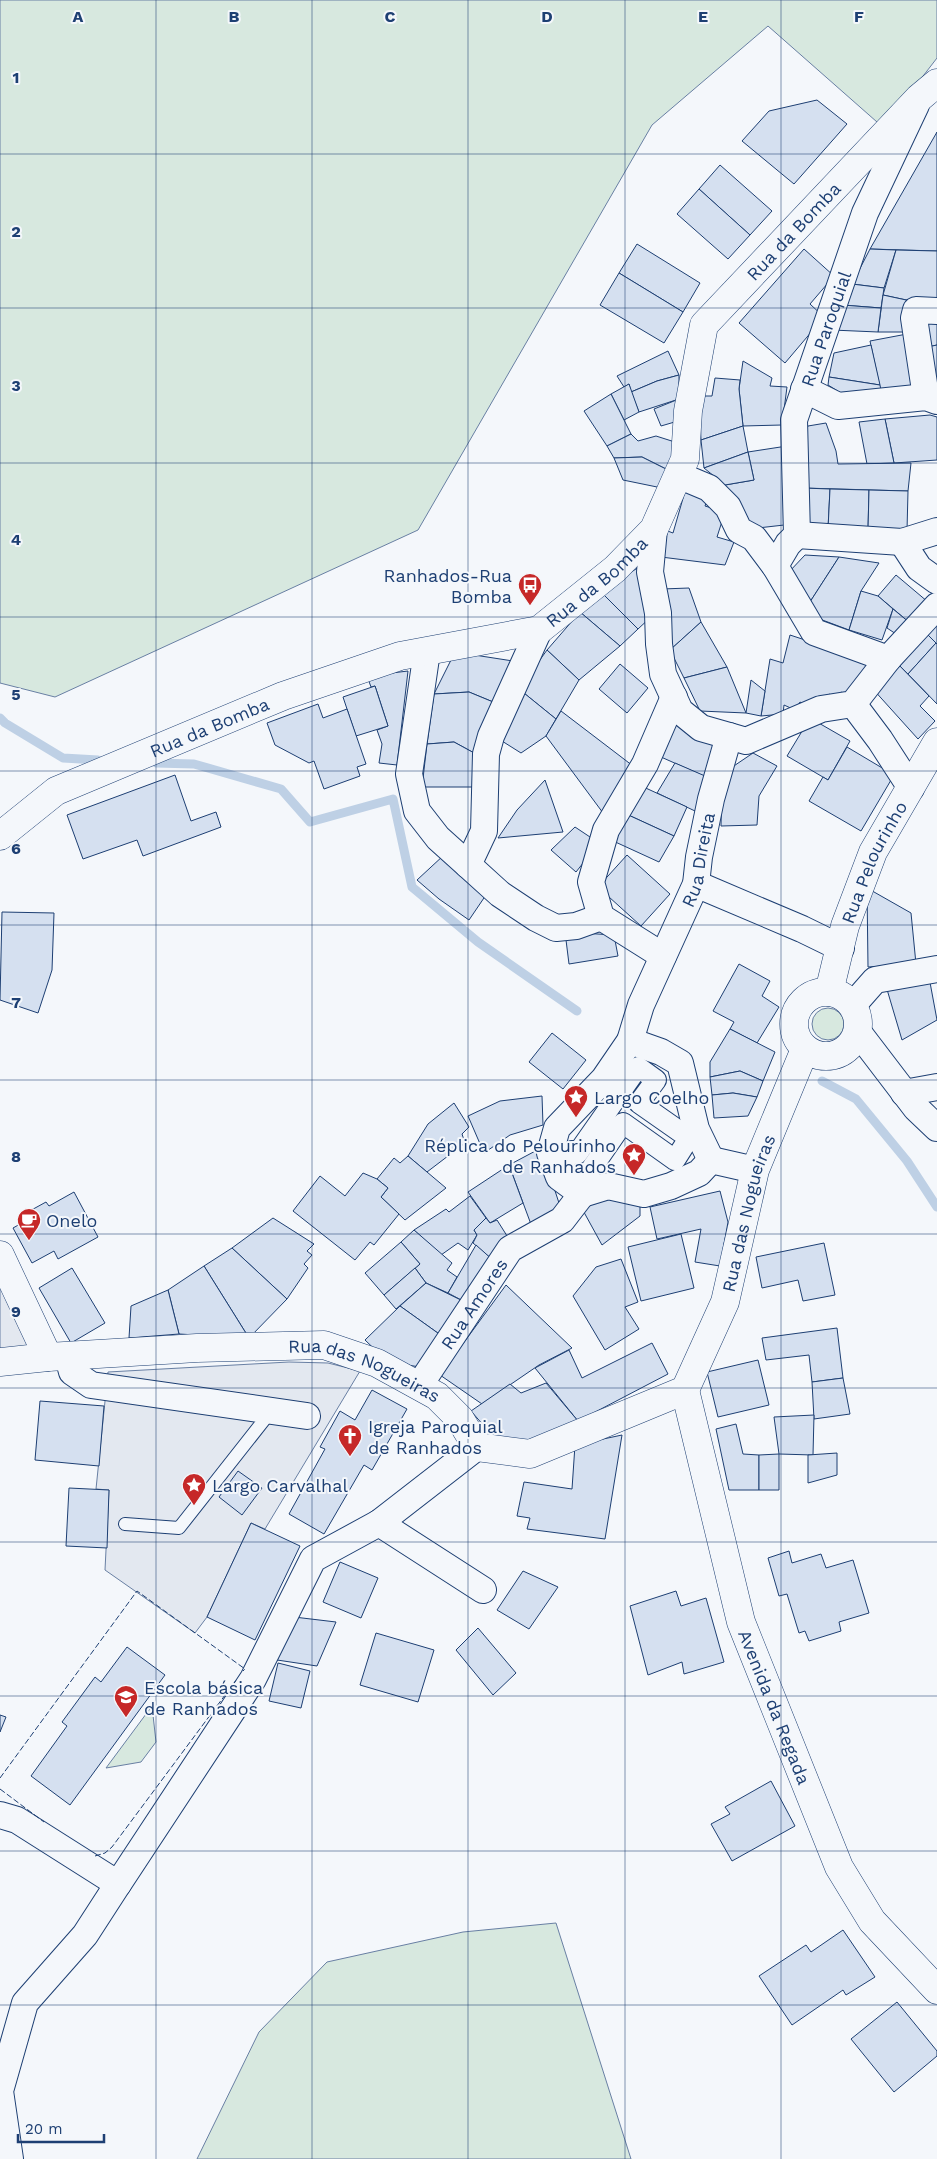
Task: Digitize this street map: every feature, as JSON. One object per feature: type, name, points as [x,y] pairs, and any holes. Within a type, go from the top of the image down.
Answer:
[{"type":"street","name":"Rua Paroquial","points":[[797,535],[794,420],[865,213],[928,90]]},
{"type":"street","name":"Rua da Bomba","points":[[0,836],[56,791],[283,696],[400,656],[539,630],[615,569],[654,529],[685,460],[688,411],[704,325],[928,90]]},
{"type":"street","points":[[804,389],[838,406],[932,399],[914,318],[916,310],[937,311]]},
{"type":"street","points":[[678,475],[710,488],[728,508],[739,530],[754,538],[775,566],[814,632],[888,659]]},
{"type":"street","points":[[654,529],[650,572],[658,613],[659,644],[663,674],[680,711],[701,728],[746,741],[821,709],[853,704],[888,659],[937,606]]},
{"type":"street","points":[[775,566],[788,544],[797,535],[902,542],[937,531]]},
{"type":"street","points":[[902,542],[919,568],[937,581]]},
{"type":"street","points":[[468,865],[484,831],[486,754],[491,736],[539,630]]},
{"type":"street","points":[[427,651],[410,774],[417,811],[438,838],[500,894],[536,918],[556,928],[576,926],[601,918]]},
{"type":"street","points":[[663,956],[601,918],[591,882],[606,830],[645,764],[674,697]]},
{"type":"street","points":[[853,704],[910,788]]},
{"type":"street","name":"Rua Direita","points":[[583,1189],[559,1177],[550,1153],[558,1128],[604,1079],[630,1041],[641,1005],[696,884],[699,857],[711,799],[729,736]]},
{"type":"street","name":"Rua Pelourinho","points":[[829,992],[845,926],[873,852],[937,742]]},
{"type":"street","points":[[696,884],[802,929],[841,948]]},
{"type":"street","points":[[853,1005],[875,980],[937,969]]},
{"type":"street","points":[[829,992],[846,999],[853,1005],[859,1023],[858,1032],[854,1042],[846,1050],[836,1055],[825,1057],[805,1049],[798,1041],[795,1031],[797,1011],[810,996],[829,992]]},
{"type":"street","points":[[858,1032],[916,1108],[937,1128]]},
{"type":"street","points":[[630,1041],[661,1052],[680,1063],[696,1129],[711,1160]]},
{"type":"street","name":"Rua das Nogueiras","points":[[685,1390],[725,1302],[755,1170],[805,1049]]},
{"type":"street","points":[[583,1189],[590,1177],[587,1175],[623,1123],[675,1160],[689,1138],[639,1103],[656,1080],[638,1067],[577,1154],[572,1151],[560,1168],[583,1189],[608,1186],[644,1194],[671,1186],[699,1173],[711,1160]]},
{"type":"street","points":[[904,1093],[937,1087]]},
{"type":"street","points":[[711,1160],[755,1170]]},
{"type":"street","name":"Rua Amores","points":[[419,1386],[510,1249],[562,1220],[583,1189]]},
{"type":"street","points":[[0,1255],[58,1357],[72,1372],[91,1385],[308,1416]]},
{"type":"street","name":"Rua das Nogueiras","points":[[0,1362],[197,1348],[324,1345],[377,1363],[437,1396],[453,1410],[477,1447]]},
{"type":"street","points":[[10,2159],[0,2091],[25,2003],[85,1935],[253,1678],[313,1559],[380,1523],[477,1447],[530,1454],[685,1390]]},
{"type":"street","name":"Avenida da Regada","points":[[685,1390],[741,1622],[839,1867],[872,1921],[937,1990]]},
{"type":"street","points":[[380,1523],[483,1590]]},
{"type":"street","points":[[0,1815],[17,1820],[118,1884]]},
{"type":"lane","points":[[125,1524],[179,1528],[272,1410]]},
{"type":"shaded area","points":[[0,0],[937,0],[937,58],[920,80],[877,122],[768,26],[652,125],[418,530],[55,697],[0,683]]},
{"type":"shaded area","points":[[828,1008],[834,1009],[839,1013],[843,1018],[843,1030],[839,1035],[834,1039],[828,1040],[822,1039],[817,1035],[813,1030],[812,1024],[813,1018],[817,1013],[822,1009]]},
{"type":"shaded area","points":[[0,1255],[48,1357],[0,1362]]},
{"type":"shaded area","name":"Largo Carvalhal","points":[[289,1362],[328,1363],[360,1371],[265,1529],[251,1523],[207,1617],[195,1633],[105,1570],[109,1490],[96,1489],[108,1372]]},
{"type":"shaded area","points":[[152,1706],[156,1742],[141,1762],[106,1768]]},
{"type":"shaded area","points":[[556,1923],[631,2159],[197,2159],[259,2032],[327,1962],[463,1932]]},
{"type":"building","points":[[817,100],[847,124],[794,184],[742,141],[769,111]]},
{"type":"building","points":[[937,132],[937,251],[870,249]]},
{"type":"building","points":[[720,165],[772,211],[750,235],[699,189]]},
{"type":"building","points":[[699,189],[750,235],[728,259],[677,214]]},
{"type":"building","points":[[637,244],[700,283],[683,312],[619,273]]},
{"type":"building","points":[[804,249],[834,276],[810,304],[824,317],[785,363],[739,323]]},
{"type":"building","points":[[870,249],[896,250],[884,288],[852,284]]},
{"type":"building","points":[[896,250],[937,251],[937,303],[911,301],[883,295]]},
{"type":"building","points":[[619,273],[683,312],[664,343],[600,305]]},
{"type":"building","points":[[852,284],[884,288],[881,308],[842,305]]},
{"type":"building","points":[[883,295],[911,301],[908,332],[878,332]]},
{"type":"building","points":[[842,305],[881,308],[878,332],[832,330]]},
{"type":"building","points":[[937,316],[937,345],[923,348],[920,318]]},
{"type":"building","points":[[907,334],[919,393],[882,397],[870,341]]},
{"type":"building","points":[[871,345],[880,385],[829,377],[834,353]]},
{"type":"building","points":[[937,345],[937,392],[923,348]]},
{"type":"building","points":[[668,351],[679,375],[657,381],[631,392],[629,384],[624,387],[617,376]]},
{"type":"building","points":[[743,361],[772,378],[770,386],[787,387],[782,425],[743,426],[739,389]]},
{"type":"building","points":[[679,375],[679,399],[639,412],[631,392],[657,381]]},
{"type":"building","points":[[829,377],[880,385],[882,397],[854,401],[828,385]]},
{"type":"building","points":[[715,378],[740,380],[739,389],[743,426],[701,440],[699,396],[712,396]]},
{"type":"building","points":[[629,384],[639,412],[624,420],[611,394]]},
{"type":"building","points":[[611,394],[631,434],[607,446],[584,411]]},
{"type":"building","points":[[679,399],[678,421],[661,426],[654,409]]},
{"type":"building","points":[[930,415],[937,417],[937,460],[894,463],[885,419]]},
{"type":"building","points":[[885,419],[894,463],[867,464],[859,422]]},
{"type":"building","points":[[826,423],[836,451],[838,464],[911,463],[908,491],[803,488],[802,437],[808,426]]},
{"type":"building","points":[[743,426],[748,452],[704,468],[701,440]]},
{"type":"building","points":[[631,434],[638,441],[656,436],[678,443],[668,470],[642,457],[614,458],[607,446]]},
{"type":"building","points":[[787,446],[793,524],[749,529],[740,521],[725,485],[754,480],[748,452]]},
{"type":"building","points":[[748,452],[754,480],[725,485],[704,468]]},
{"type":"building","points":[[642,457],[668,470],[662,488],[623,480],[614,458]]},
{"type":"building","points":[[686,488],[709,495],[705,506],[725,512],[717,537],[734,542],[725,565],[661,557],[665,530],[673,533]]},
{"type":"building","points":[[803,488],[830,489],[828,529],[802,528]]},
{"type":"building","points":[[830,489],[869,490],[868,530],[828,529]]},
{"type":"building","points":[[869,490],[908,491],[907,531],[868,530]]},
{"type":"building","points":[[805,555],[839,557],[808,605],[788,573]]},
{"type":"building","points":[[839,557],[879,563],[861,591],[849,630],[817,618],[808,605]]},
{"type":"building","points":[[642,565],[652,616],[638,629],[601,592]]},
{"type":"building","points":[[896,575],[928,602],[910,623],[878,596]]},
{"type":"building","points":[[689,588],[701,622],[670,650],[662,589]]},
{"type":"building","points":[[861,591],[878,596],[893,609],[882,640],[849,630]]},
{"type":"building","points":[[601,592],[638,629],[620,646],[580,612]]},
{"type":"building","points":[[893,609],[910,623],[899,636],[887,628]]},
{"type":"building","points":[[580,612],[620,646],[579,680],[547,650]]},
{"type":"building","points":[[701,622],[727,667],[684,678],[670,650]]},
{"type":"building","points":[[937,622],[937,644],[925,632]]},
{"type":"building","points":[[925,632],[936,643],[908,674],[895,661]]},
{"type":"building","points":[[790,635],[869,661],[847,695],[841,692],[837,698],[829,694],[813,710],[800,702],[795,710],[784,705],[783,714],[761,716],[770,659],[783,663]]},
{"type":"building","points":[[937,644],[937,704],[908,674]]},
{"type":"building","points":[[547,650],[579,680],[556,719],[519,689]]},
{"type":"building","points":[[455,652],[513,661],[498,704],[469,692],[434,694]]},
{"type":"building","points":[[895,661],[929,696],[920,706],[935,721],[918,739],[872,688]]},
{"type":"building","points":[[620,664],[648,688],[627,713],[599,689]]},
{"type":"building","points":[[727,667],[746,713],[700,711],[684,678]]},
{"type":"building","points":[[408,671],[397,765],[379,763],[382,744],[377,730],[388,726],[375,686],[371,687],[367,676]]},
{"type":"building","points":[[751,680],[765,691],[761,716],[746,713]]},
{"type":"building","points":[[375,686],[388,726],[356,736],[343,697]]},
{"type":"building","points":[[519,689],[556,719],[546,736],[521,753],[494,736]]},
{"type":"building","points":[[469,692],[498,704],[476,754],[454,742],[427,744],[434,694]]},
{"type":"building","points":[[318,704],[323,718],[347,709],[366,764],[357,767],[360,776],[324,789],[314,761],[309,763],[275,745],[267,723]]},
{"type":"building","points":[[561,711],[637,769],[606,817],[546,736]]},
{"type":"building","points":[[673,717],[723,746],[706,777],[652,753]]},
{"type":"building","points":[[810,718],[850,741],[828,780],[787,756]]},
{"type":"building","points":[[454,742],[476,754],[473,787],[422,787],[427,744]]},
{"type":"building","points":[[847,747],[894,775],[861,831],[809,801],[823,777],[828,780]]},
{"type":"building","points":[[753,753],[777,766],[759,796],[757,825],[721,826],[722,774]]},
{"type":"building","points":[[675,763],[712,779],[695,811],[657,793]]},
{"type":"building","points":[[175,775],[191,821],[216,812],[221,827],[143,856],[137,840],[83,859],[67,815]]},
{"type":"building","points":[[545,780],[563,832],[498,838],[517,810]]},
{"type":"building","points":[[637,784],[687,807],[674,836],[624,813]]},
{"type":"building","points":[[624,813],[674,836],[659,862],[611,840]]},
{"type":"building","points":[[575,827],[599,843],[576,872],[551,850]]},
{"type":"building","points":[[444,855],[488,892],[469,920],[439,899],[417,880]]},
{"type":"building","points":[[627,855],[670,894],[641,926],[598,887]]},
{"type":"building","points":[[867,888],[911,913],[916,964],[868,967]]},
{"type":"building","points":[[2,912],[54,913],[52,970],[38,1013],[0,1000]]},
{"type":"building","points":[[565,932],[614,935],[618,956],[569,964]]},
{"type":"building","points":[[739,964],[770,981],[762,996],[779,1007],[757,1043],[730,1029],[734,1022],[713,1011]]},
{"type":"building","points":[[929,977],[937,1020],[902,1040],[886,986]]},
{"type":"building","points":[[730,1029],[775,1052],[763,1081],[740,1071],[710,1077],[710,1062]]},
{"type":"building","points":[[552,1033],[586,1060],[563,1089],[529,1062]]},
{"type":"building","points":[[740,1071],[763,1081],[757,1097],[733,1093],[712,1095],[710,1077]]},
{"type":"building","points":[[733,1093],[757,1097],[748,1116],[714,1118],[712,1095]]},
{"type":"building","points":[[542,1096],[543,1125],[510,1135],[484,1153],[468,1116],[500,1101]]},
{"type":"building","points":[[454,1103],[469,1127],[462,1134],[465,1143],[427,1172],[408,1156],[428,1124]]},
{"type":"building","points":[[541,1148],[559,1203],[555,1215],[532,1227],[509,1165]]},
{"type":"building","points":[[408,1156],[446,1188],[405,1220],[381,1197],[388,1188],[377,1179],[394,1158],[400,1163]]},
{"type":"building","points":[[509,1165],[523,1203],[490,1223],[468,1192]]},
{"type":"building","points":[[363,1173],[377,1179],[388,1188],[381,1197],[399,1214],[374,1245],[370,1242],[355,1260],[293,1211],[320,1176],[345,1196]]},
{"type":"building","points":[[720,1191],[728,1222],[720,1266],[695,1262],[701,1229],[657,1239],[650,1207]]},
{"type":"building","points":[[74,1192],[98,1237],[58,1259],[54,1251],[32,1263],[13,1228],[29,1219],[26,1213],[46,1202],[49,1206]]},
{"type":"building","points":[[616,1193],[640,1204],[640,1216],[602,1245],[580,1205]]},
{"type":"building","points":[[470,1196],[486,1218],[474,1230],[477,1235],[468,1250],[458,1243],[441,1255],[414,1230],[446,1209],[449,1212]]},
{"type":"building","points":[[273,1218],[314,1244],[307,1251],[312,1255],[304,1264],[308,1268],[287,1299],[232,1248]]},
{"type":"building","points":[[486,1218],[490,1223],[497,1220],[509,1239],[494,1261],[473,1243],[477,1235],[474,1230]]},
{"type":"building","points":[[414,1230],[452,1263],[447,1270],[457,1277],[448,1293],[426,1283],[415,1268],[420,1264],[401,1242]]},
{"type":"building","points":[[681,1234],[694,1288],[641,1301],[628,1247]]},
{"type":"building","points":[[401,1242],[420,1264],[384,1295],[365,1273]]},
{"type":"building","points":[[824,1243],[835,1295],[803,1301],[798,1280],[762,1288],[756,1257]]},
{"type":"building","points":[[476,1245],[494,1261],[465,1302],[448,1293]]},
{"type":"building","points":[[232,1248],[287,1299],[249,1338],[204,1266]]},
{"type":"building","points":[[621,1259],[638,1302],[625,1307],[639,1329],[605,1350],[573,1296],[596,1267]]},
{"type":"building","points":[[204,1266],[249,1338],[179,1334],[168,1290]]},
{"type":"building","points":[[72,1268],[105,1323],[71,1343],[39,1288]]},
{"type":"building","points":[[415,1268],[426,1283],[396,1309],[384,1295]]},
{"type":"building","points":[[426,1283],[465,1302],[442,1336],[400,1306]]},
{"type":"building","points":[[506,1285],[572,1348],[539,1365],[482,1404],[440,1375]]},
{"type":"building","points":[[168,1290],[179,1334],[129,1338],[131,1306]]},
{"type":"building","points":[[400,1306],[442,1336],[420,1367],[388,1362],[365,1340]]},
{"type":"building","points":[[837,1328],[843,1378],[812,1382],[809,1355],[766,1360],[762,1338]]},
{"type":"building","points":[[652,1343],[668,1374],[578,1421],[535,1368],[569,1350],[582,1378]]},
{"type":"building","points":[[758,1360],[769,1405],[718,1417],[707,1372]]},
{"type":"building","points":[[843,1378],[850,1414],[814,1419],[812,1382]]},
{"type":"building","points":[[546,1383],[578,1421],[525,1444],[497,1441],[471,1411],[510,1384],[521,1393]]},
{"type":"building","name":"Igreja Paroquial de Ranhados","points":[[372,1390],[407,1409],[372,1470],[364,1465],[324,1534],[289,1514],[325,1449],[320,1447],[340,1411],[355,1420]]},
{"type":"building","points":[[40,1401],[104,1406],[99,1466],[35,1460]]},
{"type":"building","points":[[814,1415],[813,1455],[779,1454],[774,1417]]},
{"type":"building","points":[[736,1424],[743,1454],[759,1455],[759,1490],[729,1490],[716,1429]]},
{"type":"building","points":[[622,1435],[605,1539],[527,1529],[530,1518],[517,1516],[524,1482],[572,1489],[575,1445]]},
{"type":"building","points":[[837,1453],[837,1475],[808,1483],[808,1455]]},
{"type":"building","points":[[779,1454],[779,1490],[759,1490],[759,1455]]},
{"type":"building","points":[[238,1471],[262,1488],[242,1515],[219,1497]]},
{"type":"building","points":[[69,1488],[109,1490],[107,1548],[66,1546]]},
{"type":"building","points":[[251,1523],[300,1546],[255,1640],[207,1617]]},
{"type":"building","points":[[789,1551],[792,1563],[821,1554],[826,1568],[853,1560],[869,1613],[839,1622],[841,1631],[809,1641],[805,1631],[799,1633],[787,1594],[779,1596],[768,1558]]},
{"type":"building","points":[[340,1562],[378,1578],[361,1618],[323,1602]]},
{"type":"building","points":[[523,1571],[558,1587],[529,1629],[497,1610]]},
{"type":"building","points":[[676,1591],[681,1606],[706,1598],[724,1662],[684,1674],[682,1662],[648,1675],[630,1606]]},
{"type":"building","points":[[294,1617],[336,1622],[317,1666],[277,1660]]},
{"type":"building","points":[[478,1628],[516,1673],[493,1695],[456,1650]]},
{"type":"building","points":[[376,1633],[434,1650],[418,1702],[360,1685]]},
{"type":"building","points":[[127,1647],[165,1675],[70,1805],[31,1776],[67,1726],[62,1722],[95,1677],[101,1682]]},
{"type":"building","points":[[278,1663],[310,1671],[301,1708],[269,1701]]},
{"type":"building","points":[[0,1715],[6,1717],[0,1732]]},
{"type":"building","points":[[771,1781],[795,1826],[732,1861],[711,1824],[730,1814],[725,1807]]},
{"type":"building","points":[[843,1930],[875,1977],[846,1995],[843,1990],[792,2025],[759,1976],[806,1945],[811,1952]]},
{"type":"building","points":[[897,2002],[937,2051],[937,2056],[894,2092],[851,2039]]},
{"type":"waterway","points":[[0,718],[5,723],[63,758],[98,760]]},
{"type":"waterway","points":[[156,763],[194,764],[281,789],[310,822],[393,799],[412,887],[478,942],[577,1011]]},
{"type":"waterway","points":[[822,1081],[856,1099],[907,1161],[937,1207]]},
{"type":"fence","points":[[0,1778],[137,1591],[245,1669],[243,1671]]},
{"type":"fence","points":[[95,1856],[105,1853],[112,1847],[237,1679]]},
{"type":"fence","points":[[0,1789],[44,1822]]},
{"type":"place","name":"Ranhados-Rua Bomba","points":[[530,606]]},
{"type":"place","name":"Largo Coelho","points":[[576,1118]]},
{"type":"place","name":"Réplica do Pelourinho de Ranhados","points":[[634,1176]]},
{"type":"place","name":"Onelo","points":[[29,1241]]},
{"type":"place","name":"Igreja Paroquial de Ranhados","points":[[350,1457]]},
{"type":"place","name":"Largo Carvalhal","points":[[194,1506]]},
{"type":"place","name":"Escola básica de Ranhados","points":[[126,1718]]}]
